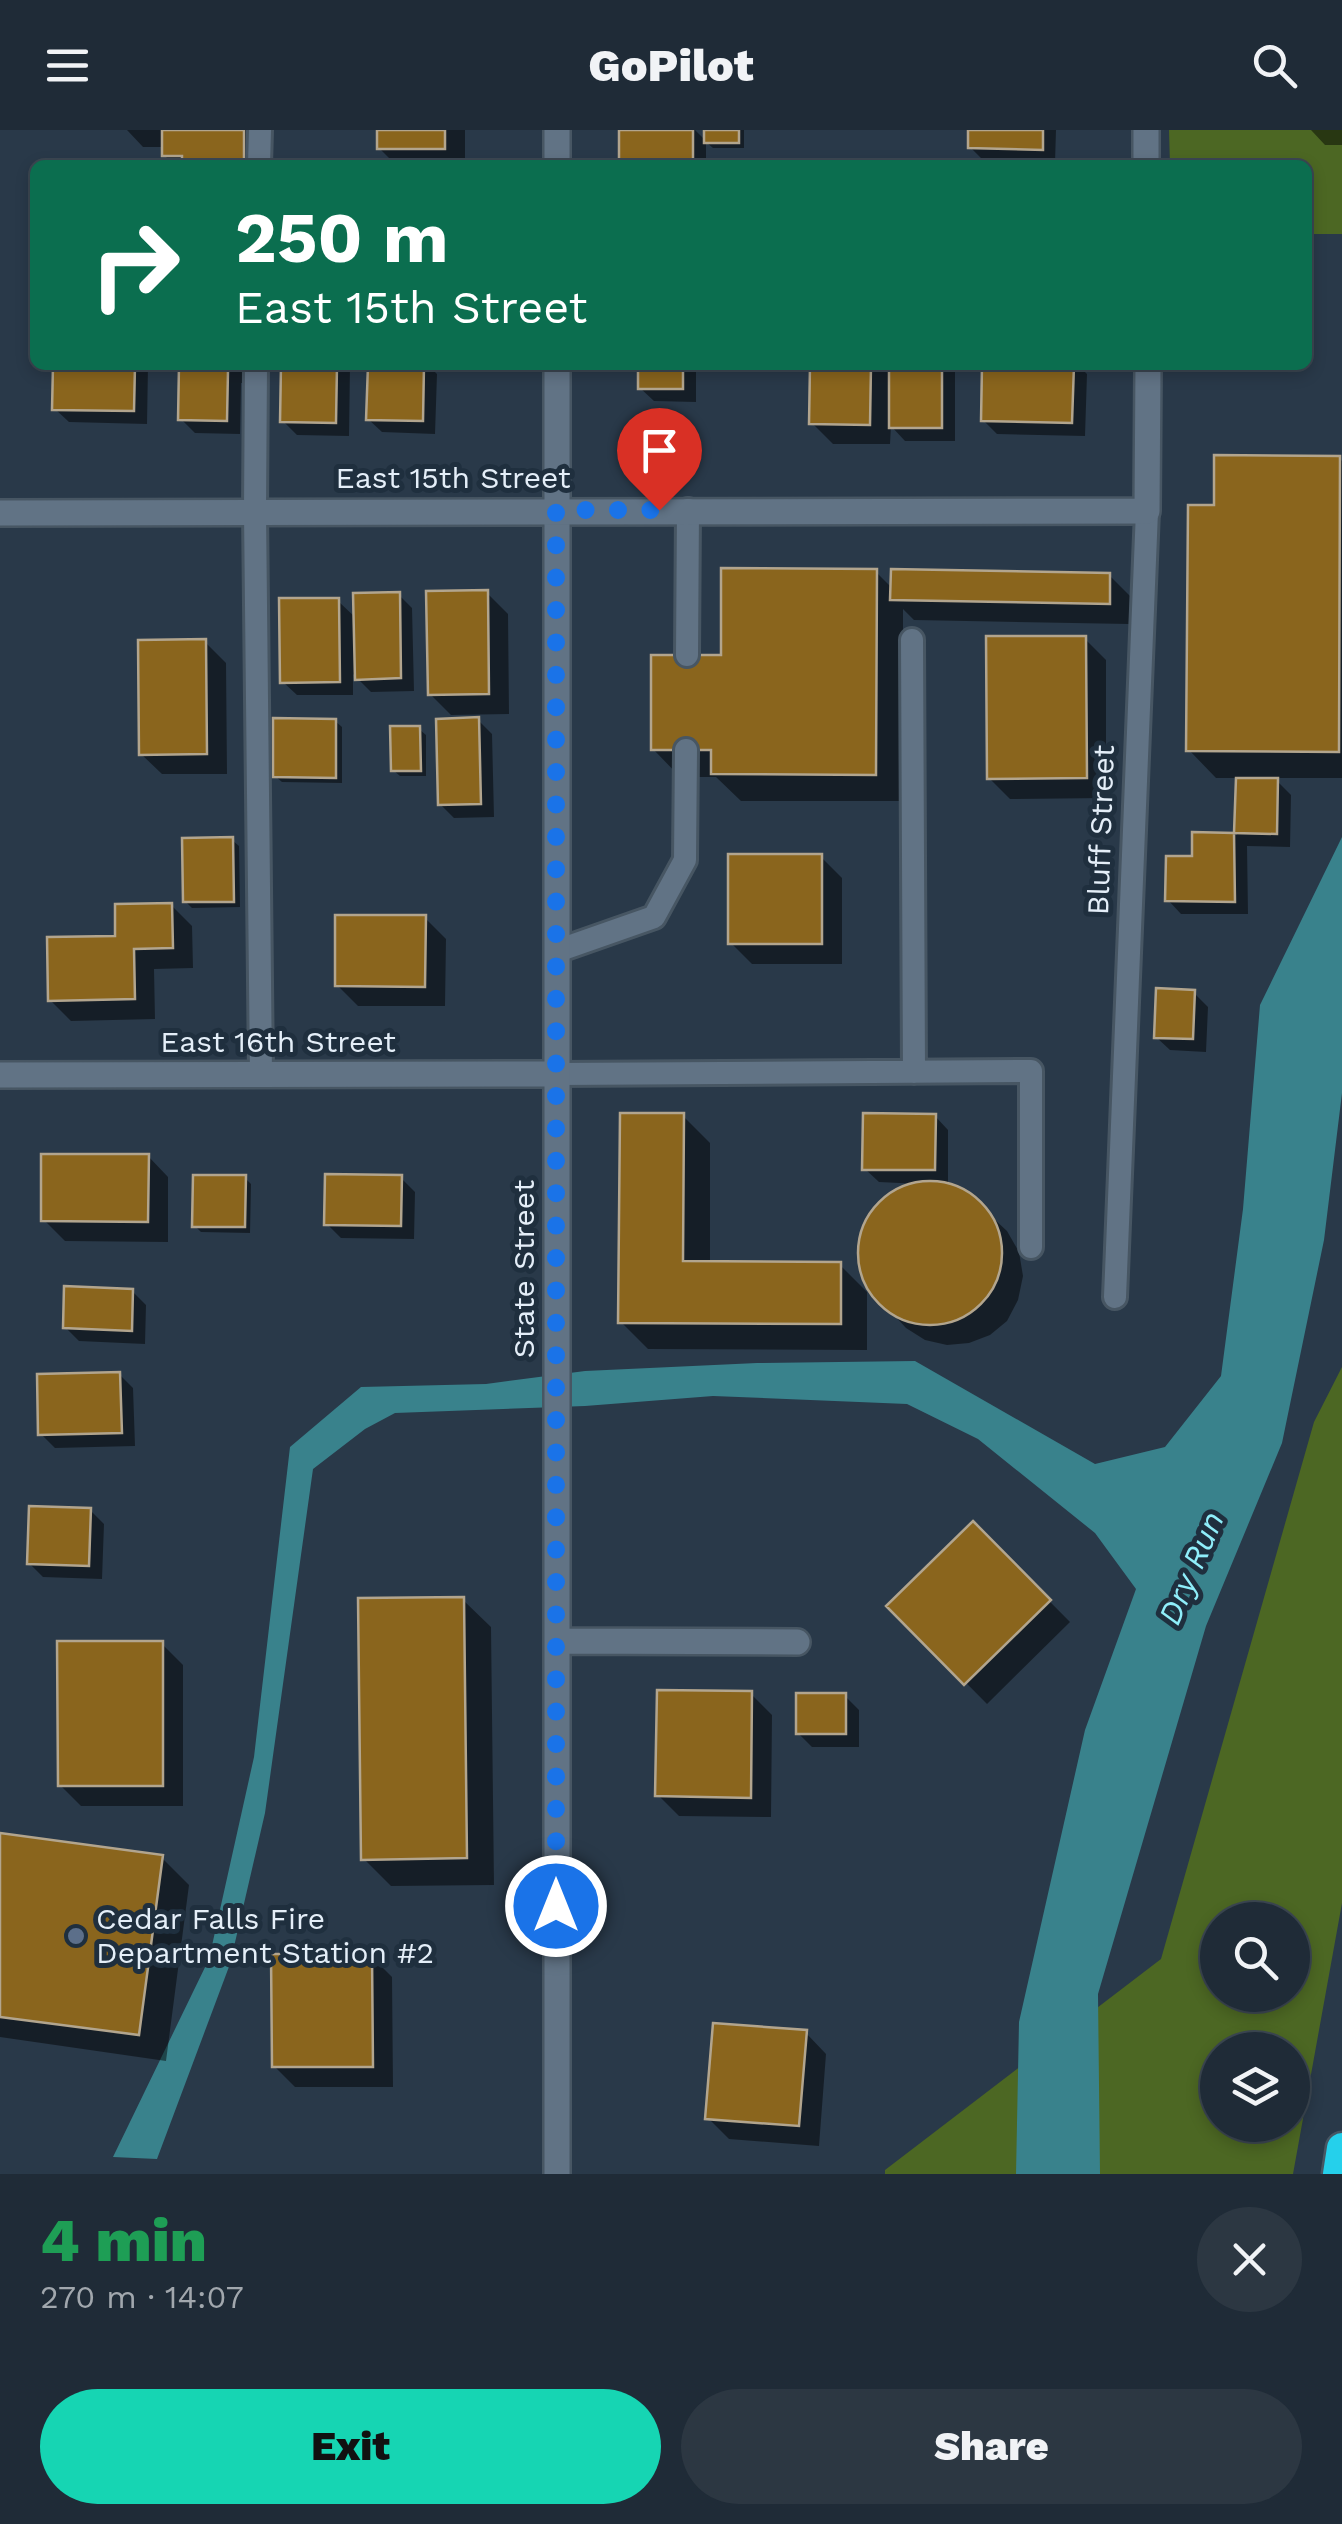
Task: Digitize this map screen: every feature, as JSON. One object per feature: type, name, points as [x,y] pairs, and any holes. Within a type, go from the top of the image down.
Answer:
[{"type":"highway","points":[[1338,2174],[1342,2148]]},
{"type":"street","points":[[557,130],[557,160]]},
{"type":"street","points":[[1146,130],[1146,160]]},
{"type":"street","name":"State Street","points":[[556,370],[556,2174]]},
{"type":"street","name":"Bluff Street","points":[[1147,512],[1148,370]]},
{"type":"street","name":"East 15th Street","points":[[0,513],[1147,512]]},
{"type":"street","name":"East 16th Street","points":[[0,1075],[556,1074]]},
{"type":"street","points":[[556,1640],[796,1642]]},
{"type":"lane","points":[[259,160],[260,130]]},
{"type":"lane","points":[[256,370],[260,1075]]},
{"type":"lane","points":[[687,655],[688,510]]},
{"type":"lane","name":"Bluff Street","points":[[1114,1297],[1147,512]]},
{"type":"lane","points":[[912,640],[914,1072]]},
{"type":"lane","points":[[556,951],[654,916],[685,860],[686,750]]},
{"type":"lane","points":[[556,1074],[1031,1071],[1031,1246]]},
{"type":"green space","points":[[1169,130],[1342,130],[1342,234],[1312,234],[1312,160],[1170,160]]},
{"type":"green space","points":[[1342,1367],[1342,1903],[1310,2080],[1310,2032],[1200,2032],[1200,2142],[1299,2142],[1293,2174],[885,2174],[885,2170],[1161,1959],[1314,1422]]},
{"type":"water","name":"Dry Run","points":[[1342,837],[1342,1093],[1324,1240],[1282,1443],[1206,1626],[1098,1994],[1100,2174],[1016,2174],[1019,2022],[1085,1730],[1136,1589],[1095,1533],[978,1439],[907,1404],[713,1396],[585,1406],[395,1413],[365,1429],[313,1469],[265,1813],[230,1964],[157,2159],[113,2157],[209,1959],[254,1757],[290,1447],[361,1387],[486,1384],[585,1371],[915,1361],[1095,1464],[1165,1447],[1221,1376],[1243,1209],[1260,1005]]},
{"type":"building","points":[[162,130],[244,130],[244,160],[182,160],[182,156],[162,156]]},
{"type":"building","points":[[377,130],[445,130],[445,149],[377,149]]},
{"type":"building","points":[[619,130],[693,130],[693,160],[619,160]]},
{"type":"building","points":[[704,130],[739,130],[739,143],[704,143]]},
{"type":"building","points":[[968,130],[1043,130],[1043,150],[968,148]]},
{"type":"building","points":[[53,370],[135,370],[134,411],[52,410]]},
{"type":"building","points":[[179,370],[228,370],[227,421],[178,420]]},
{"type":"building","points":[[281,370],[337,370],[336,423],[280,422]]},
{"type":"building","points":[[368,370],[424,370],[423,421],[366,420]]},
{"type":"building","points":[[638,370],[683,370],[683,389],[638,389]]},
{"type":"building","points":[[810,370],[871,370],[870,425],[809,424]]},
{"type":"building","points":[[889,370],[942,370],[942,428],[889,428]]},
{"type":"building","points":[[982,370],[1074,370],[1072,423],[981,421]]},
{"type":"building","points":[[1214,455],[1340,456],[1339,752],[1186,751],[1188,505],[1214,505]]},
{"type":"building","points":[[721,568],[877,569],[876,775],[711,774],[711,750],[651,750],[651,655],[721,655]]},
{"type":"building","points":[[891,569],[1110,573],[1110,604],[890,600]]},
{"type":"building","points":[[488,590],[489,694],[428,695],[426,591]]},
{"type":"building","points":[[400,592],[401,678],[355,680],[353,593]]},
{"type":"building","points":[[279,598],[339,598],[340,682],[280,683]]},
{"type":"building","points":[[986,636],[1086,636],[1087,778],[987,779]]},
{"type":"building","points":[[206,639],[207,754],[139,755],[138,640]]},
{"type":"building","points":[[479,717],[481,804],[438,805],[436,719]]},
{"type":"building","points":[[273,718],[336,719],[336,778],[273,777]]},
{"type":"building","points":[[390,726],[420,726],[421,771],[391,771]]},
{"type":"building","points":[[1236,778],[1278,778],[1277,834],[1234,833]]},
{"type":"building","points":[[1192,832],[1234,833],[1235,902],[1165,901],[1166,856],[1192,856]]},
{"type":"building","points":[[233,837],[234,902],[183,902],[182,838]]},
{"type":"building","points":[[728,854],[822,854],[822,944],[728,944]]},
{"type":"building","points":[[172,903],[173,948],[134,949],[135,999],[48,1001],[47,937],[115,936],[115,904]]},
{"type":"building","points":[[335,915],[426,915],[425,987],[335,986]]},
{"type":"building","points":[[1156,988],[1195,990],[1193,1039],[1154,1038]]},
{"type":"building","points":[[620,1113],[684,1113],[683,1261],[841,1262],[841,1324],[618,1323]]},
{"type":"building","points":[[863,1113],[936,1114],[935,1170],[862,1170]]},
{"type":"building","points":[[41,1154],[149,1154],[148,1222],[41,1221]]},
{"type":"building","points":[[325,1174],[402,1175],[401,1226],[324,1225]]},
{"type":"building","points":[[193,1175],[246,1175],[245,1227],[192,1227]]},
{"type":"building","points":[[930,1181],[958,1186],[981,1202],[997,1225],[1002,1253],[997,1281],[981,1304],[958,1320],[930,1325],[902,1320],[879,1304],[863,1281],[858,1253],[863,1225],[879,1202],[902,1186]]},
{"type":"building","points":[[64,1286],[133,1289],[132,1331],[63,1328]]},
{"type":"building","points":[[120,1372],[122,1433],[38,1435],[37,1374]]},
{"type":"building","points":[[29,1506],[91,1508],[89,1566],[27,1564]]},
{"type":"building","points":[[973,1521],[1051,1600],[964,1685],[886,1606]]},
{"type":"building","points":[[464,1597],[467,1858],[361,1860],[358,1598]]},
{"type":"building","points":[[57,1641],[163,1641],[163,1786],[58,1786]]},
{"type":"building","points":[[657,1690],[752,1691],[751,1798],[655,1796]]},
{"type":"building","points":[[796,1693],[846,1693],[846,1734],[796,1734]]},
{"type":"building","name":"Cedar Falls Fire Department Station #2","points":[[0,1833],[163,1855],[139,2035],[0,2017]]},
{"type":"building","points":[[271,1954],[372,1954],[373,2067],[272,2067]]},
{"type":"building","points":[[713,2023],[807,2030],[799,2126],[705,2119]]},
{"type":"place","name":"Cedar Falls Fire Department Station #2","points":[[76,1936]]},
{"type":"route","points":[[556,1906],[556,510],[659,510]]}]
